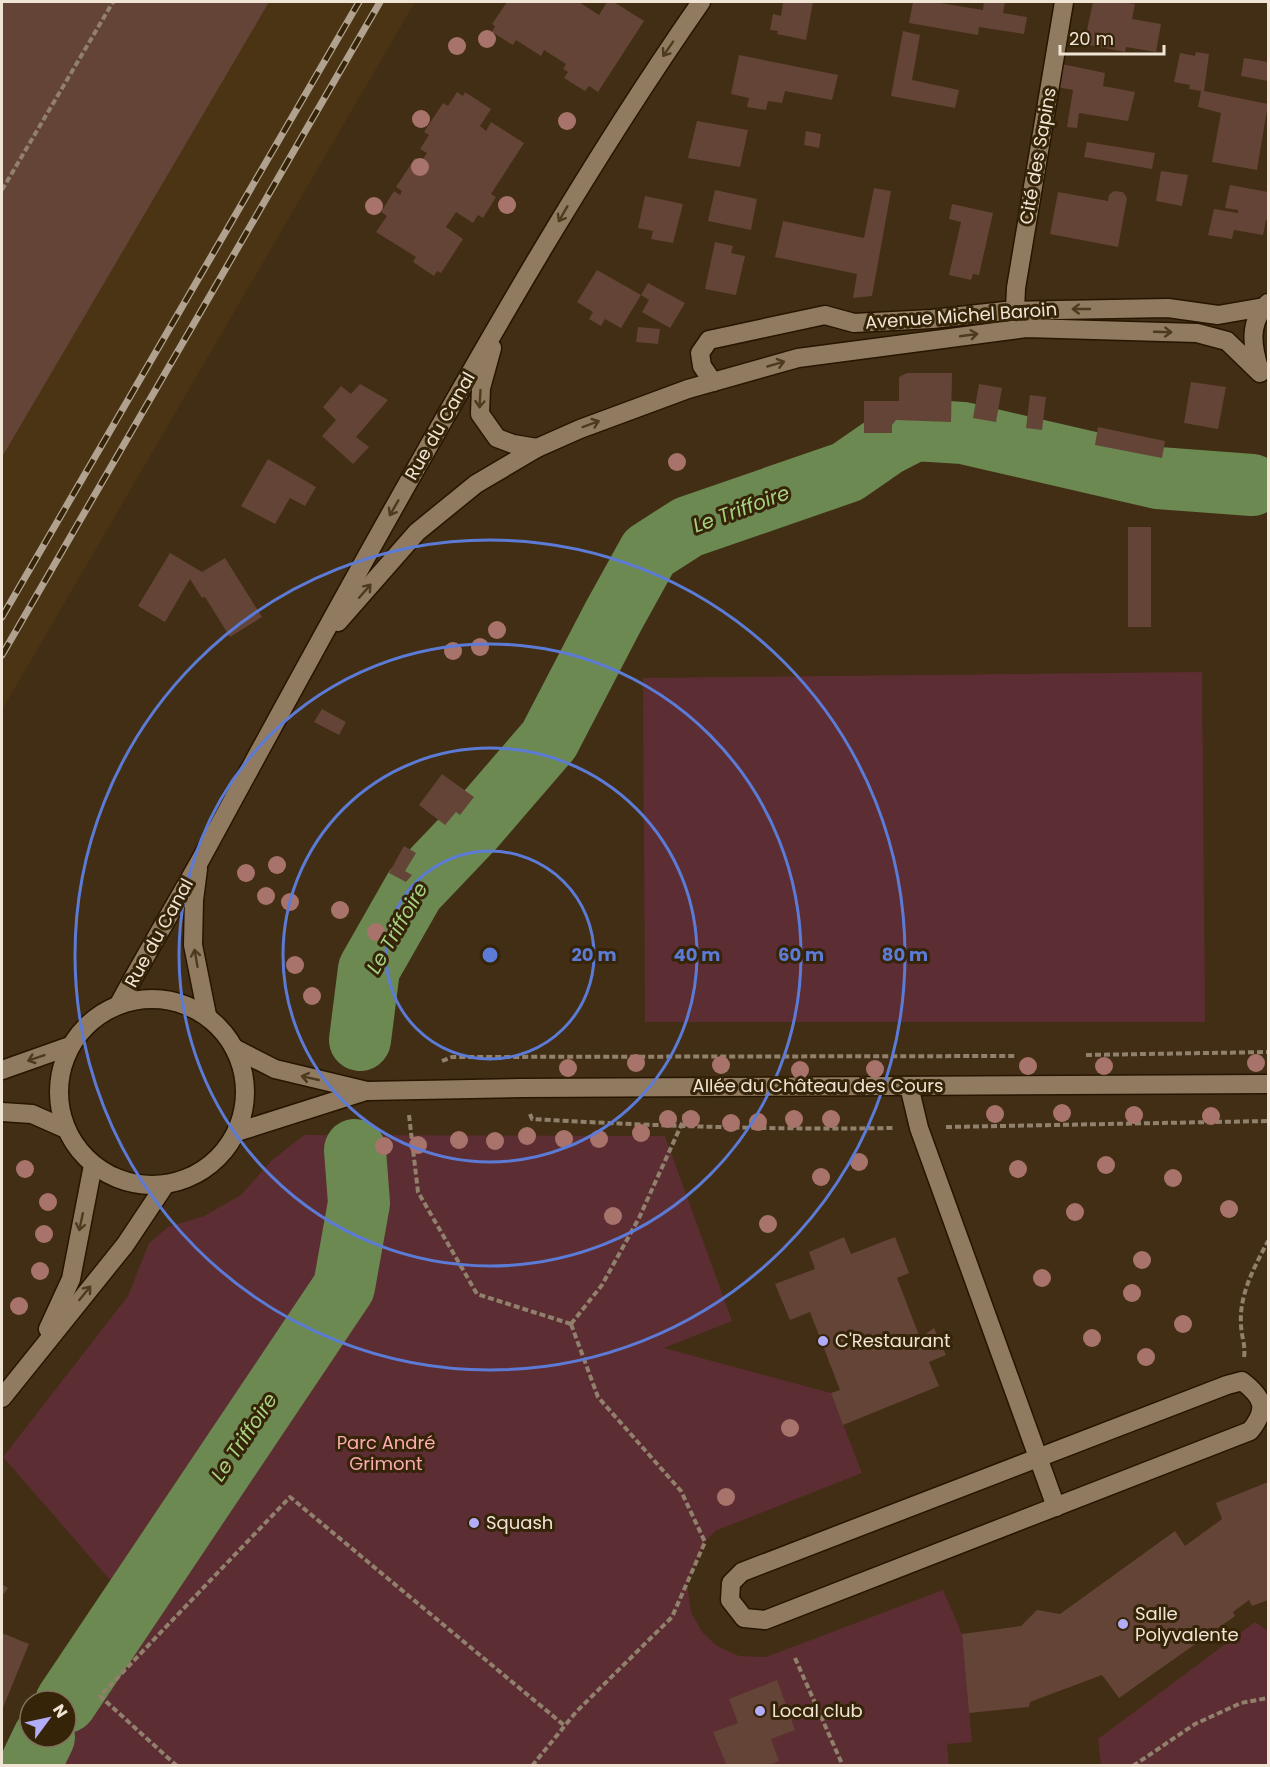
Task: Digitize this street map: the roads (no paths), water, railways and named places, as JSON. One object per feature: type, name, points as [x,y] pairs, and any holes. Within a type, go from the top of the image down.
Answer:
[{"type":"street","name":"Rue du Canal","points":[[119,1004],[313,651],[500,322],[578,188],[654,69],[701,2]]},
{"type":"street","name":"Cité des Sapins","points":[[1015,310],[1016,288],[1064,2]]},
{"type":"street","points":[[1264,377],[1252,350],[1253,330],[1266,305]]},
{"type":"street","name":"Avenue Michel Baroin","points":[[713,382],[702,366],[700,353],[710,340],[825,315],[854,323],[932,319],[1015,310],[1168,308],[1218,315],[1266,305]]},
{"type":"street","points":[[500,322],[481,388],[480,414],[497,438],[513,444],[537,448]]},
{"type":"street","name":"Avenue Michel Baroin","points":[[313,651],[417,532],[476,484],[537,448],[580,429],[688,389],[798,358],[1026,328],[1197,333],[1227,341],[1264,377]]},
{"type":"street","name":"Rue du Canal","points":[[199,861],[194,900],[194,945],[207,1016]]},
{"type":"street","points":[[149,998],[179,1002],[207,1016],[222,1030],[234,1048],[244,1075],[245,1104],[237,1132],[219,1157],[195,1175],[165,1185],[140,1185],[115,1178],[93,1165],[82,1154],[66,1129],[59,1102],[60,1073],[70,1046],[83,1028],[100,1014],[119,1004],[149,998]]},
{"type":"street","points":[[2,1070],[70,1046]]},
{"type":"street","name":"Allée du Château des Cours","points":[[234,1048],[275,1070],[368,1091],[521,1088],[1269,1084]]},
{"type":"street","points":[[909,1086],[919,1128],[1056,1507]]},
{"type":"street","name":"Allée du Château des Cours","points":[[237,1132],[368,1091]]},
{"type":"street","points":[[2,1112],[32,1114],[66,1129]]},
{"type":"street","points":[[35,1355],[71,1279],[93,1165]]},
{"type":"street","points":[[2,1398],[125,1245],[165,1185]]},
{"type":"street","points":[[1242,1381],[1252,1389],[1262,1404],[1261,1418],[1250,1431],[765,1620],[744,1618],[730,1600],[731,1583],[742,1572],[1039,1458],[1242,1381]]},
{"type":"waterway","name":"Le Triffoire","points":[[360,1040],[369,969],[414,890],[474,827],[549,740],[649,552],[688,527],[847,472],[886,445],[915,430],[963,433],[1158,478],[1252,485]]},
{"type":"waterway","name":"Le Triffoire","points":[[75,1689],[344,1287],[359,1203],[355,1150]]},
{"type":"waterway","name":"Le Triffoire","points":[[30,1766],[38,1749]]},
{"type":"railway","points":[[2,617],[359,2]]},
{"type":"railway","points":[[2,655],[380,2]]},
{"type":"place","name":"C'Restaurant","points":[[823,1341]]},
{"type":"place","name":"Squash","points":[[474,1523]]},
{"type":"place","name":"Salle Polyvalente","points":[[1123,1624]]},
{"type":"place","name":"Local club","points":[[760,1711]]},
{"type":"park label","name":"Parc André Grimont","points":[[386,1453]]}]
